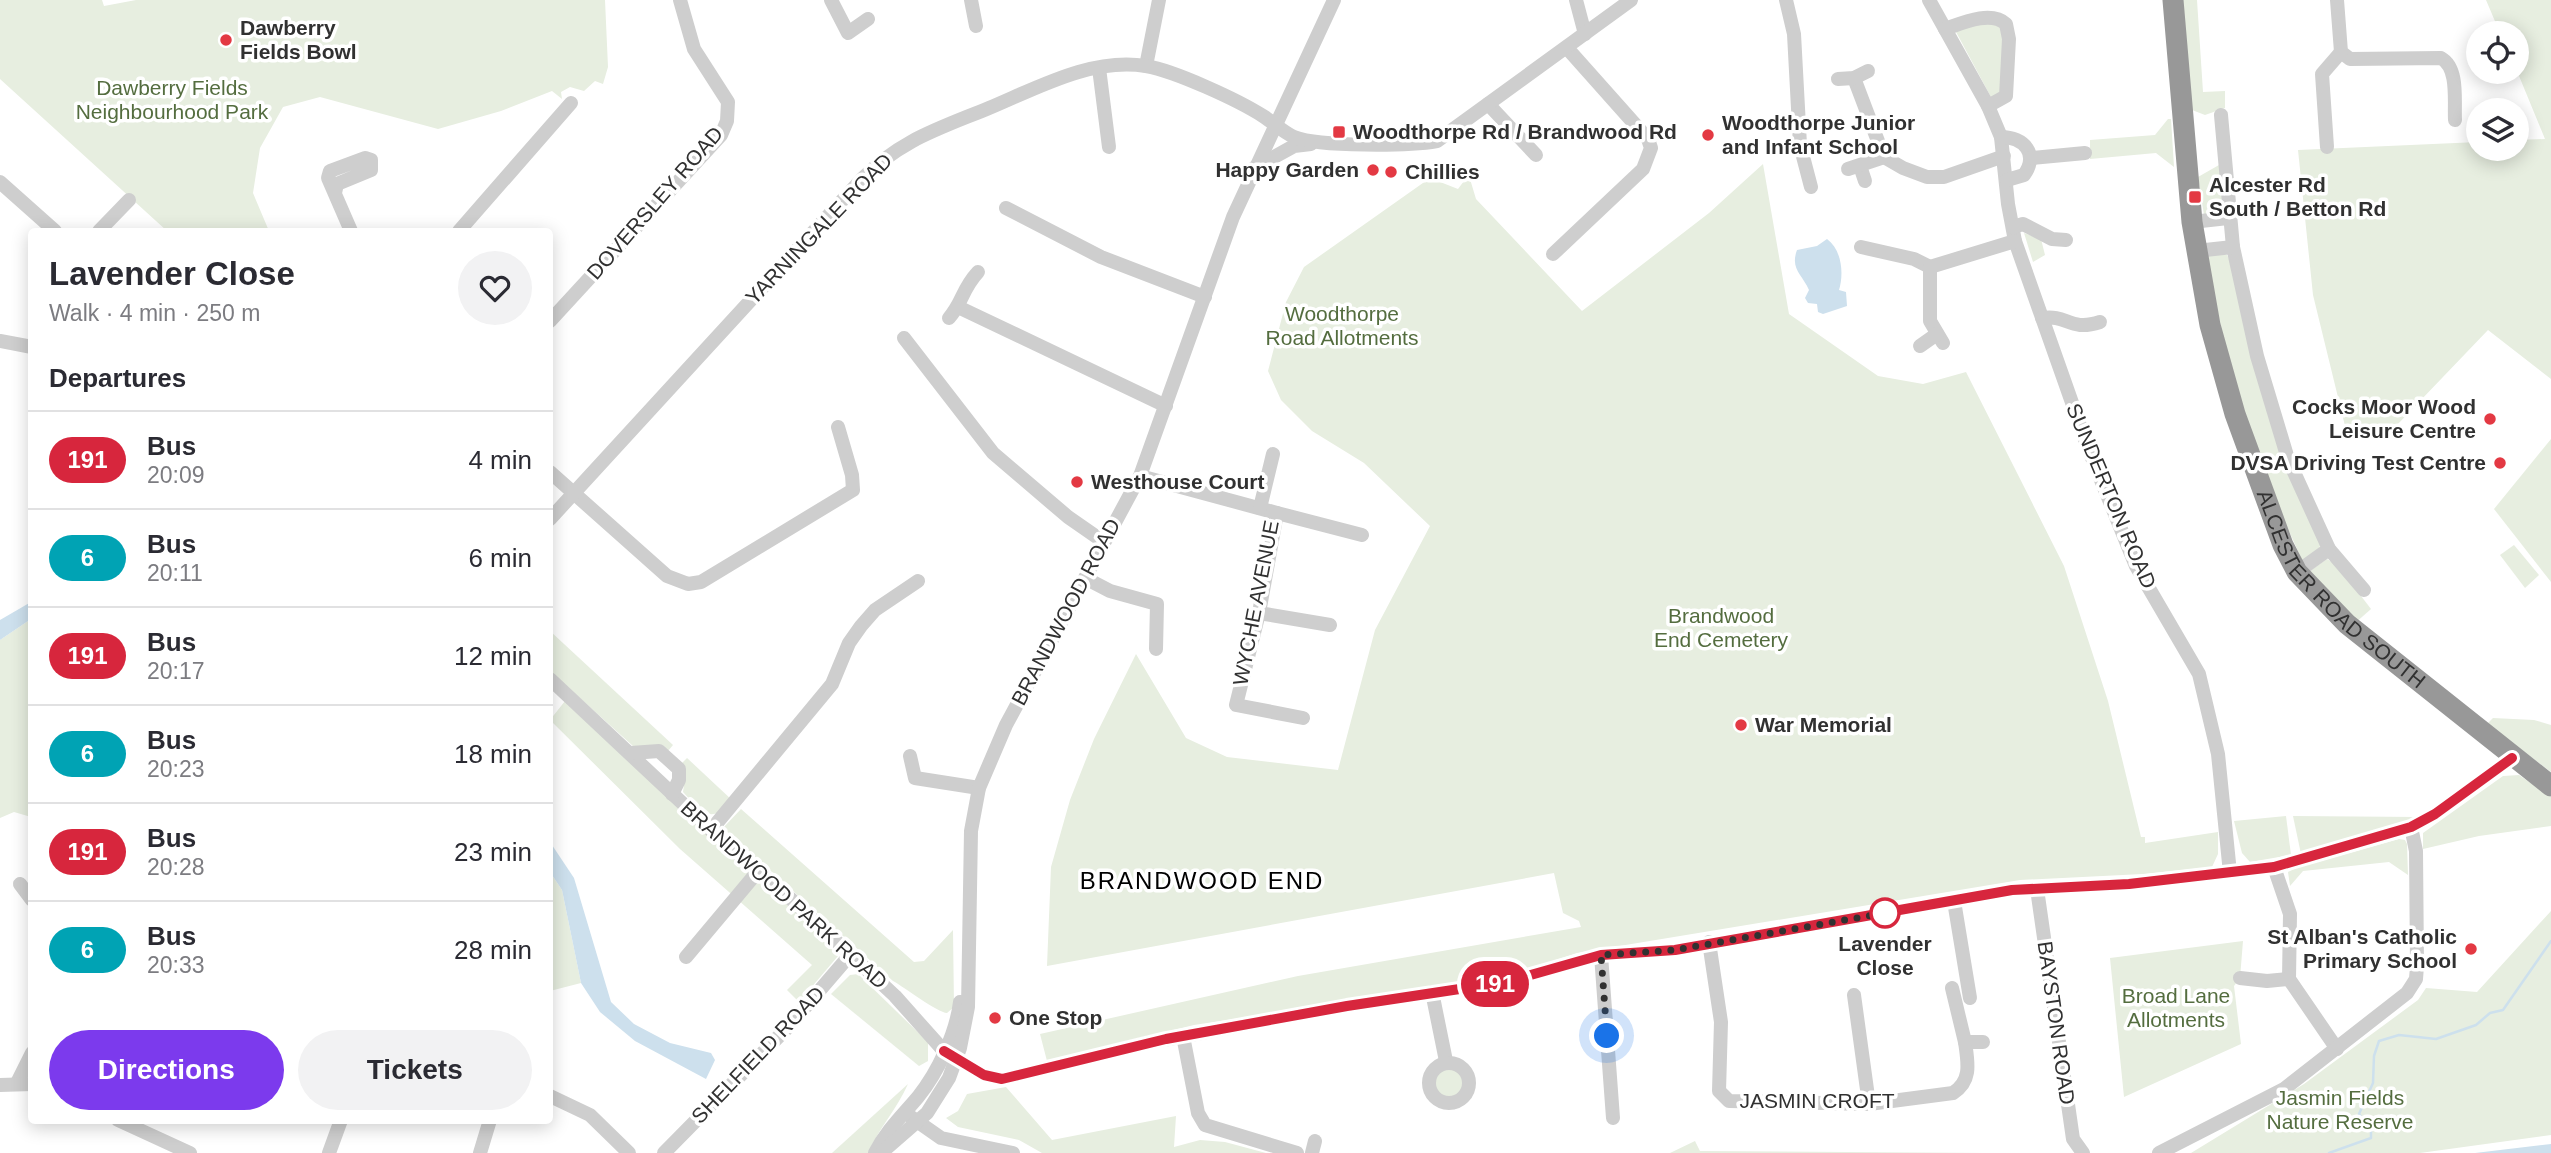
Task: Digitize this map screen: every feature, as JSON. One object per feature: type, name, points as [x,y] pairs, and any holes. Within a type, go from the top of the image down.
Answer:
[{"type":"highway","name":"ALCESTER ROAD SOUTH","points":[[2173,0],[2192,222],[2210,325],[2235,414],[2265,500],[2297,572],[2347,624],[2512,758],[2551,786]]},
{"type":"street","name":"DOVERSLEY ROAD","points":[[553,318],[721,135],[727,121],[728,102],[694,49],[680,0]]},
{"type":"street","points":[[831,0],[848,33],[868,19]]},
{"type":"street","points":[[971,0],[976,26]]},
{"type":"street","points":[[1146,66],[1159,0]]},
{"type":"street","name":"BRANDWOOD ROAD","points":[[952,1048],[967,967],[971,831],[979,788],[1006,724],[1140,476],[1254,168],[1334,0]]},
{"type":"street","points":[[1576,0],[1586,34]]},
{"type":"street","points":[[1254,168],[1294,146],[1319,142],[1420,144],[1437,141],[1631,0]]},
{"type":"street","points":[[1786,0],[1794,34],[1800,145],[1811,187]]},
{"type":"street","name":"SUNDERTON ROAD","points":[[1929,0],[2001,137],[2014,234],[2088,448],[2136,566],[2199,674],[2218,754],[2230,873]]},
{"type":"street","points":[[2327,146],[2322,74],[2341,52],[2337,0]]},
{"type":"street","points":[[1945,29],[1975,19],[1998,19],[2006,24],[2009,39],[2006,96],[1987,106]]},
{"type":"street","points":[[1554,255],[1643,169],[1651,148],[1648,139],[1567,48]]},
{"type":"street","points":[[2341,52],[2350,59],[2441,58],[2447,61],[2452,69],[2455,120]]},
{"type":"street","name":"YARNINGALE ROAD","points":[[553,516],[879,162],[915,138],[1073,73],[1099,68],[1146,66],[1188,81],[1263,116],[1295,137],[1319,142]]},
{"type":"street","points":[[1099,68],[1109,146]]},
{"type":"street","points":[[1838,79],[1854,78],[1868,71]]},
{"type":"street","points":[[1854,78],[1872,117],[1884,157],[1903,168],[1927,177],[1944,177],[2004,156]]},
{"type":"street","points":[[462,228],[571,103]]},
{"type":"street","points":[[1488,104],[1538,157]]},
{"type":"street","points":[[2221,115],[2228,218],[2233,247],[2258,356],[2288,459],[2329,549],[2364,590]]},
{"type":"street","points":[[2001,137],[2018,140],[2029,150],[2031,158],[2024,175],[2007,180]]},
{"type":"street","points":[[2031,158],[2085,153]]},
{"type":"street","points":[[1865,181],[1854,167],[1884,157]]},
{"type":"street","points":[[0,182],[52,228]]},
{"type":"street","points":[[335,193],[350,228]]},
{"type":"street","points":[[102,228],[130,200]]},
{"type":"street","points":[[1006,208],[1101,257],[1205,297]]},
{"type":"street","points":[[2192,222],[2228,218]]},
{"type":"street","points":[[1861,247],[1914,259],[1930,267],[2014,234],[2023,224],[2052,239],[2066,240]]},
{"type":"street","points":[[2196,251],[2233,247]]},
{"type":"street","points":[[1920,346],[1940,339],[1930,321],[1930,267]]},
{"type":"street","points":[[978,272],[963,287],[954,313],[1166,406]]},
{"type":"street","points":[[2042,318],[2057,318],[2077,326],[2100,322]]},
{"type":"street","points":[[903,339],[993,453],[1068,517],[1104,542]]},
{"type":"street","points":[[0,341],[28,346]]},
{"type":"street","points":[[553,475],[667,576],[688,584],[701,582],[853,491],[852,475],[838,426]]},
{"type":"street","points":[[1260,509],[1273,454]]},
{"type":"street","name":"WYCHE AVENUE","points":[[1140,476],[1277,513],[1259,613],[1236,705],[1303,718]]},
{"type":"street","points":[[1277,513],[1362,535]]},
{"type":"street","points":[[2297,572],[2329,549]]},
{"type":"street","points":[[1085,578],[1110,591],[1159,598],[1157,649]]},
{"type":"street","points":[[711,831],[832,684],[849,643],[861,626],[875,610],[918,581]]},
{"type":"street","points":[[1259,613],[1330,625]]},
{"type":"street","name":"BRANDWOOD PARK ROAD","points":[[553,682],[711,831],[759,870],[952,1048]]},
{"type":"street","name":"BRANDWOOD PARK ROAD","points":[[631,753],[659,751],[679,769],[679,780],[672,794]]},
{"type":"street","points":[[910,756],[915,778],[979,788]]},
{"type":"street","points":[[949,1078],[965,1073],[984,1079],[1013,1077],[1115,1049],[1432,992],[1506,982],[1601,955],[1675,950],[1709,942],[2037,889],[2129,884],[2274,867],[2411,827],[2435,814],[2512,758]]},
{"type":"street","points":[[2159,1153],[2284,1089],[2407,993],[2416,979],[2416,851],[2411,827]]},
{"type":"street","points":[[2274,867],[2290,914],[2289,979],[2337,1049]]},
{"type":"street","points":[[686,957],[759,870]]},
{"type":"street","points":[[20,884],[28,895]]},
{"type":"street","name":"BAYSTON ROAD","points":[[2037,889],[2073,1139],[2083,1153]]},
{"type":"street","points":[[1954,901],[1970,998]]},
{"type":"street","name":"JASMIN CROFT","points":[[1709,942],[1721,1022],[1717,1075],[1723,1097],[1729,1101],[1869,1104],[1953,1093],[1963,1086],[1967,1077],[1965,1042],[1952,988]]},
{"type":"street","name":"SHELFIELD ROAD","points":[[664,1153],[789,1026],[850,955]]},
{"type":"street","points":[[1601,955],[1613,1118]]},
{"type":"street","points":[[2240,978],[2267,981],[2289,979]]},
{"type":"street","points":[[1432,992],[1446,1061]]},
{"type":"street","points":[[1853,995],[1869,1104]]},
{"type":"street","points":[[1183,1036],[1198,1113],[1205,1125],[1297,1153]]},
{"type":"street","points":[[1965,1042],[1983,1042]]},
{"type":"street","points":[[952,1048],[996,1073],[1013,1077]]},
{"type":"street","points":[[881,1153],[917,1124],[935,1102],[949,1078],[952,1048]]},
{"type":"street","points":[[952,1048],[994,1079]]},
{"type":"street","points":[[875,1153],[885,1134],[906,1111],[952,1048]]},
{"type":"street","points":[[0,1085],[24,1083]]},
{"type":"street","points":[[553,1097],[590,1115],[629,1153]]},
{"type":"street","points":[[906,1111],[917,1124],[941,1138],[985,1151],[1013,1153]]},
{"type":"street","points":[[127,1124],[190,1153]]},
{"type":"street","points":[[329,1153],[340,1124]]},
{"type":"street","points":[[480,1153],[489,1124]]},
{"type":"green space","name":"Dawberry Fields Neighbourhood Park","points":[[0,0],[102,0],[104,6],[136,0],[605,0],[608,67],[603,84],[595,81],[584,91],[570,87],[561,92],[562,99],[552,91],[501,111],[438,129],[320,97],[283,107],[260,148],[253,193],[268,228],[164,228],[0,79]]},
{"type":"green space","points":[[2179,0],[2197,0],[2203,92],[2225,91],[2225,108],[2205,115],[2192,110]]},
{"type":"green space","points":[[2486,0],[2551,0],[2551,379],[2488,330],[2397,425],[2346,430],[2313,295],[2298,150],[2466,143],[2466,161],[2529,161],[2529,140],[2545,139],[2522,84],[2529,84],[2529,21],[2495,21]]},
{"type":"green space","points":[[1998,23],[2002,26],[2003,89],[1992,99],[1955,30],[1978,24]]},
{"type":"green space","points":[[2168,119],[2171,119],[2174,167],[2156,153],[2090,159],[2090,140],[2155,135]]},
{"type":"green space","name":"Brandwood End Cemetery","points":[[1763,164],[1789,314],[1878,376],[1923,384],[1966,372],[2064,566],[2108,701],[2141,837],[2145,837],[2145,843],[2218,832],[2218,854],[2212,867],[2143,874],[2020,880],[1577,953],[1498,979],[1194,1025],[1047,1061],[1040,1034],[1298,976],[1581,927],[1579,921],[1563,913],[1554,873],[1047,966],[1051,867],[1070,800],[1094,739],[1136,654],[1186,738],[1227,757],[1338,770],[1375,630],[1430,526],[1364,463],[1312,431],[1281,400],[1268,371],[1286,302],[1304,267],[1430,178],[1458,189],[1464,181],[1470,179],[1476,199],[1582,311],[1709,213]]},
{"type":"green space","points":[[2219,165],[2224,203],[2219,215],[2204,215],[2198,177]]},
{"type":"green space","points":[[2024,233],[2041,239],[2045,255],[2033,262]]},
{"type":"green space","points":[[2214,252],[2227,255],[2233,267],[2321,544],[2316,554],[2303,562],[2269,487],[2231,377],[2206,255]]},
{"type":"green space","points":[[2551,439],[2551,582],[2494,509]]},
{"type":"green space","points":[[2514,545],[2539,575],[2525,588],[2500,555]]},
{"type":"green space","points":[[2327,559],[2338,566],[2371,609],[2354,624],[2307,573]]},
{"type":"green space","points":[[28,621],[28,816],[14,812],[0,818],[0,640]]},
{"type":"green space","points":[[553,634],[673,745],[668,751],[660,747],[633,746],[553,674]]},
{"type":"green space","points":[[565,701],[803,919],[838,956],[799,1002],[787,990],[812,965],[680,849],[553,723],[553,716]]},
{"type":"green space","points":[[2493,718],[2534,720],[2551,725],[2551,772],[2487,724]]},
{"type":"green space","points":[[687,758],[733,801],[718,813],[702,810],[683,792],[686,771],[681,764]]},
{"type":"green space","points":[[2519,775],[2551,797],[2551,826],[2479,836],[2423,849],[2423,833],[2503,776]]},
{"type":"green space","points":[[741,809],[914,962],[924,961],[953,930],[954,1007],[947,1013],[943,1012],[893,981],[723,828]]},
{"type":"green space","points":[[2286,816],[2291,855],[2250,862],[2242,853],[2234,821]]},
{"type":"green space","points":[[2293,816],[2420,817],[2301,854]]},
{"type":"green space","points":[[2399,839],[2405,840],[2407,844],[2408,875],[2389,862],[2303,871],[2290,886],[2288,872],[2296,868]]},
{"type":"green space","points":[[553,876],[562,890],[581,983],[553,990]]},
{"type":"green space","name":"Jasmin Fields Nature Reserve","points":[[2551,911],[2551,1135],[2420,1153],[2191,1153],[2304,1084],[2418,1000],[2426,988],[2477,992]]},
{"type":"green space","name":"Broad Lane Allotments","points":[[2243,941],[2240,978],[2234,986],[2241,1044],[2124,1097],[2110,958]]},
{"type":"green space","points":[[858,974],[928,1042],[928,1061],[919,1066],[831,994],[850,975]]},
{"type":"green space","points":[[1449,1067],[1460,1071],[1464,1082],[1460,1093],[1449,1097],[1438,1093],[1434,1082],[1438,1071]]},
{"type":"green space","points":[[908,1084],[868,1153],[832,1153]]},
{"type":"green space","points":[[1006,1087],[1052,1140],[1176,1116],[1174,1147],[1200,1140],[1225,1142],[1266,1153],[1042,1153],[1019,1140],[958,1127],[946,1118],[958,1111],[967,1094]]},
{"type":"green space","points":[[1695,1141],[1700,1151],[1986,1153],[1670,1153]]},
{"type":"water","points":[[1827,239],[1839,256],[1839,290],[1846,292],[1847,306],[1823,314],[1818,312],[1817,304],[1808,303],[1805,298],[1809,290],[1796,267],[1795,257],[1797,250],[1817,246]]},
{"type":"water","points":[[28,604],[28,621],[0,640],[0,620]]},
{"type":"water","points":[[553,846],[574,878],[611,1002],[634,1024],[670,1043],[711,1053],[715,1060],[706,1079],[635,1041],[600,1012],[581,983],[562,890],[553,876]]},
{"type":"water","points":[[2551,1144],[2551,1153],[2475,1153]]},
{"type":"waterway","points":[[2329,1153],[2371,1138],[2371,1130],[2359,1114],[2373,1083],[2374,1056],[2379,1041],[2399,1035],[2436,1039],[2476,1025],[2490,1013],[2503,1010],[2551,941]]},
{"type":"bus line","name":"191","points":[[944,1051],[984,1075],[1002,1079],[1115,1049],[1166,1039],[1347,1006],[1506,982],[1587,957],[1675,950],[2012,890],[2129,884],[2274,867],[2411,827],[2435,814],[2512,758]]},
{"type":"place","name":"Dawberry Fields Bowl","points":[[226,40]]},
{"type":"place","name":"Woodthorpe Rd / Brandwood Rd","points":[[1339,132]]},
{"type":"place","name":"Woodthorpe Junior and Infant School","points":[[1708,135]]},
{"type":"place","name":"Happy Garden","points":[[1373,170]]},
{"type":"place","name":"Chillies","points":[[1391,172]]},
{"type":"place","name":"Alcester Rd South / Betton Rd","points":[[2195,197]]},
{"type":"place","name":"Cocks Moor Wood Leisure Centre","points":[[2490,419]]},
{"type":"place","name":"DVSA Driving Test Centre","points":[[2500,463]]},
{"type":"place","name":"Westhouse Court","points":[[1077,482]]},
{"type":"place","name":"War Memorial","points":[[1741,725]]},
{"type":"place","name":"Lavender Close","points":[[1885,913]]},
{"type":"place","name":"St Alban's Catholic Primary School","points":[[2471,949]]},
{"type":"place","name":"One Stop","points":[[995,1018]]},
{"type":"district","name":"BRANDWOOD END","points":[[1202,881]]},
{"type":"route","points":[[1607,1036],[1601,955],[1675,950],[1885,913]]},
{"type":"park label","name":"Woodthorpe Road Allotments","points":[[1342,326]]}]
